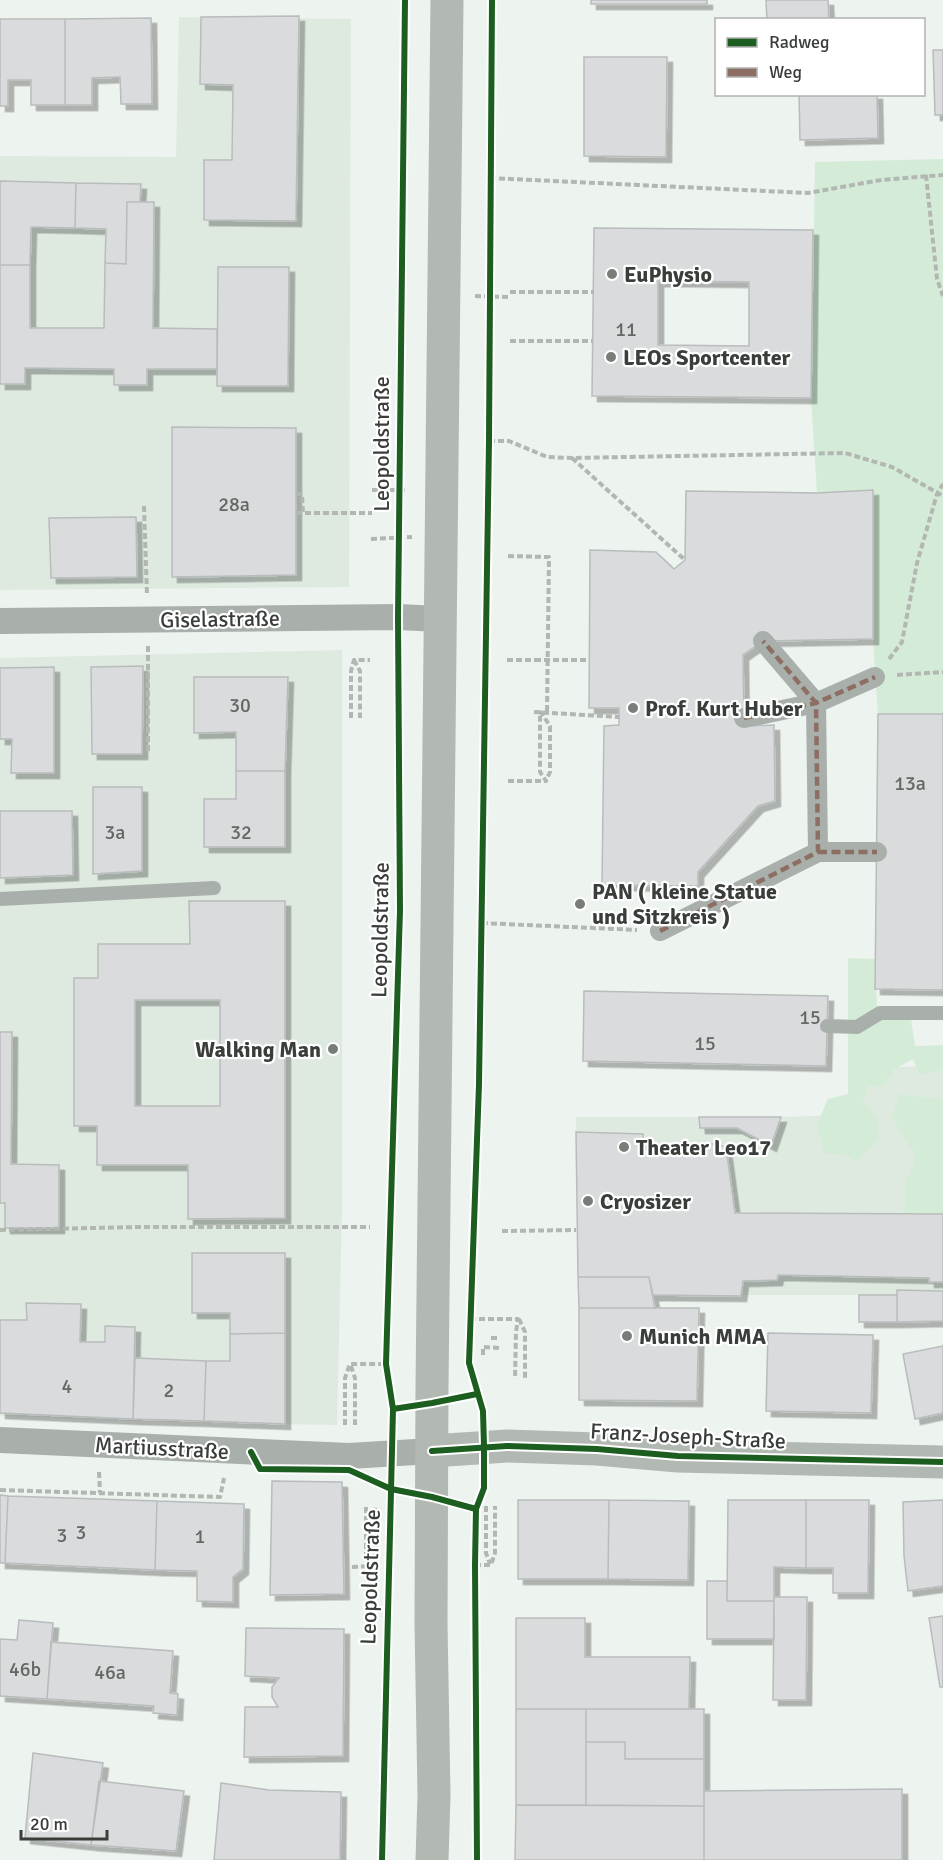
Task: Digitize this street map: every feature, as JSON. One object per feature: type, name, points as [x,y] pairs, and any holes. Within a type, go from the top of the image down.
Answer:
[{"type":"main road","points":[[432,1860],[434,1795],[430,1623],[447,0]]},
{"type":"main road","name":"Franz-Joseph-Straße","points":[[432,1451],[507,1446],[597,1449],[678,1456],[943,1462]]},
{"type":"street","name":"Giselastraße","points":[[0,621],[398,617],[440,619]]},
{"type":"street","points":[[763,641],[816,703],[818,852]]},
{"type":"street","points":[[744,718],[816,703],[875,677]]},
{"type":"street","points":[[660,930],[818,852],[876,852]]},
{"type":"street","name":"Martiusstraße","points":[[0,1440],[342,1456],[432,1451]]},
{"type":"lane","points":[[0,899],[214,888]]},
{"type":"lane","points":[[827,1026],[856,1026],[880,1013],[943,1013]]},
{"type":"path","points":[[490,166],[490,190]]},
{"type":"path","points":[[926,175],[938,279],[943,296]]},
{"type":"path","points":[[490,178],[808,193],[881,180],[943,175]]},
{"type":"path","points":[[475,296],[490,293],[594,292]]},
{"type":"path","points":[[490,293],[490,308]]},
{"type":"path","points":[[510,341],[593,341]]},
{"type":"path","points":[[489,430],[489,453]]},
{"type":"path","points":[[489,441],[509,441],[547,457],[572,458],[845,453],[892,467],[943,496]]},
{"type":"path","points":[[572,458],[685,560]]},
{"type":"path","points":[[875,677],[902,642],[916,563],[937,494],[943,484]]},
{"type":"path","points":[[372,490],[402,490]]},
{"type":"path","points":[[296,494],[303,494],[303,513]]},
{"type":"path","points":[[144,506],[147,592]]},
{"type":"path","points":[[296,513],[372,513]]},
{"type":"path","points":[[372,539],[413,537]]},
{"type":"path","points":[[508,556],[549,557],[547,711]]},
{"type":"path","points":[[148,649],[148,752]]},
{"type":"path","points":[[354,660],[370,660]]},
{"type":"path","points":[[354,660],[360,671],[360,718]]},
{"type":"path","points":[[351,718],[351,671],[354,660]]},
{"type":"path","points":[[507,660],[589,660]]},
{"type":"path","points":[[875,677],[943,672]]},
{"type":"path","points":[[540,711],[540,772],[546,781]]},
{"type":"path","points":[[540,711],[550,726],[550,772],[546,781]]},
{"type":"path","points":[[534,712],[619,717]]},
{"type":"path","points":[[508,781],[546,781]]},
{"type":"path","points":[[482,912],[482,935]]},
{"type":"path","points":[[482,923],[660,930]]},
{"type":"path","points":[[0,1230],[138,1227],[370,1227]]},
{"type":"path","points":[[502,1231],[576,1230]]},
{"type":"path","points":[[470,1328],[471,1307]]},
{"type":"path","points":[[470,1319],[519,1319]]},
{"type":"path","points":[[519,1319],[525,1332],[525,1380]]},
{"type":"path","points":[[515,1379],[516,1332],[519,1319]]},
{"type":"path","points":[[480,1338],[500,1338]]},
{"type":"path","points":[[483,1355],[483,1347],[500,1348]]},
{"type":"path","points":[[386,1352],[388,1374]]},
{"type":"path","points":[[350,1364],[386,1364]]},
{"type":"path","points":[[350,1364],[355,1378],[355,1425]]},
{"type":"path","points":[[345,1425],[345,1378],[350,1364]]},
{"type":"path","points":[[99,1471],[100,1493]]},
{"type":"path","points":[[0,1490],[220,1497],[225,1474]]},
{"type":"path","points":[[486,1506],[486,1553],[491,1565]]},
{"type":"path","points":[[491,1565],[495,1553],[495,1506]]},
{"type":"path","points":[[366,1507],[366,1554],[371,1566]]},
{"type":"path","points":[[371,1566],[375,1554],[375,1507]]},
{"type":"path","points":[[475,1565],[491,1565]]},
{"type":"path","points":[[352,1567],[371,1566]]},
{"type":"shaded area","points":[[179,17],[351,19],[349,587],[0,590],[0,156],[176,157]]},
{"type":"shaded area","points":[[342,650],[342,1210],[337,1425],[0,1416],[0,658]]},
{"type":"shaded area","points":[[943,1066],[943,1291],[897,1290],[897,1295],[653,1295],[649,1277],[578,1277],[576,1117],[838,1115],[884,1067]]},
{"type":"green space","points":[[943,159],[943,714],[878,714],[873,639],[873,491],[817,493],[811,398],[815,162]]},
{"type":"green space","points":[[848,958],[875,959],[877,1007],[901,1006],[911,1018],[915,1046],[943,1045],[943,1070],[920,1075],[913,1059],[893,1070],[884,1085],[869,1086],[863,1100],[878,1120],[878,1140],[855,1162],[846,1155],[824,1153],[817,1124],[828,1099],[848,1094]]},
{"type":"green space","points":[[899,1094],[943,1100],[943,1214],[905,1214],[905,1185],[916,1157],[892,1118]]},
{"type":"building","points":[[591,0],[707,0],[707,4],[591,4]]},
{"type":"building","points":[[766,0],[828,0],[829,18],[767,18]]},
{"type":"building","points":[[299,16],[296,221],[204,220],[204,160],[232,160],[233,85],[200,84],[201,17]]},
{"type":"building","points":[[151,18],[152,104],[121,104],[120,77],[92,78],[92,105],[65,105],[65,19]]},
{"type":"building","points":[[0,19],[65,19],[65,105],[31,105],[31,80],[8,80],[8,106],[0,106]]},
{"type":"building","points":[[933,50],[943,50],[943,115],[935,115]]},
{"type":"building","points":[[584,57],[667,57],[666,157],[584,156]]},
{"type":"building","points":[[799,96],[877,96],[878,138],[800,140]]},
{"type":"building","points":[[0,181],[76,183],[75,228],[31,227],[30,265],[0,265]]},
{"type":"building","points":[[76,183],[141,184],[140,202],[127,202],[126,264],[105,263],[106,229],[75,228]]},
{"type":"building","points":[[127,202],[154,202],[153,328],[217,329],[217,369],[147,369],[147,385],[114,385],[114,369],[25,368],[25,384],[0,384],[0,265],[30,265],[30,328],[104,328],[105,263],[126,264]]},
{"type":"building","points":[[594,228],[813,230],[811,398],[592,396]],"holes":[[[658,281],[749,282],[749,346],[658,345]]]},
{"type":"building","points":[[218,267],[289,267],[288,386],[217,386]]},
{"type":"building","points":[[172,427],[296,428],[296,575],[172,577]]},
{"type":"building","points":[[873,490],[873,639],[763,641],[743,655],[744,726],[774,725],[775,801],[758,806],[698,872],[698,886],[602,885],[604,726],[619,725],[619,708],[589,708],[590,550],[656,552],[674,569],[685,560],[686,491],[817,493]]},
{"type":"building","points":[[136,517],[137,577],[51,578],[49,518]]},
{"type":"building","points":[[143,666],[142,754],[92,754],[91,667]]},
{"type":"building","points":[[54,667],[54,773],[11,773],[12,739],[0,739],[0,668]]},
{"type":"building","points":[[194,677],[288,677],[285,771],[236,771],[236,732],[194,733]]},
{"type":"building","points":[[878,714],[943,714],[943,990],[875,989]]},
{"type":"building","points":[[236,771],[285,771],[285,847],[204,847],[204,799],[236,799]]},
{"type":"building","points":[[93,787],[142,787],[142,871],[93,874]]},
{"type":"building","points":[[0,811],[72,811],[73,875],[0,878]]},
{"type":"building","points":[[189,901],[285,901],[285,1218],[188,1219],[188,1165],[97,1165],[97,1126],[74,1126],[74,978],[98,978],[98,944],[190,944]],"holes":[[[135,1000],[220,1000],[220,1106],[135,1106]]]},
{"type":"building","points":[[584,991],[828,996],[826,1066],[583,1061]]},
{"type":"building","points":[[0,1032],[12,1032],[11,1164],[59,1165],[59,1228],[5,1228],[5,1203],[0,1203]]},
{"type":"building","points":[[699,1117],[781,1117],[771,1146],[737,1128],[700,1128]]},
{"type":"building","points":[[576,1132],[643,1134],[644,1150],[661,1149],[680,1144],[713,1144],[726,1147],[735,1213],[943,1214],[943,1282],[929,1282],[929,1278],[778,1275],[777,1280],[743,1281],[741,1296],[653,1295],[649,1277],[578,1277]]},
{"type":"building","points":[[192,1253],[285,1253],[285,1333],[230,1334],[230,1313],[192,1313]]},
{"type":"building","points":[[578,1277],[649,1277],[655,1308],[579,1308]]},
{"type":"building","points":[[897,1290],[943,1291],[943,1321],[897,1322]]},
{"type":"building","points":[[859,1295],[897,1295],[897,1322],[859,1322]]},
{"type":"building","points":[[26,1303],[81,1304],[80,1342],[105,1342],[105,1326],[135,1327],[133,1419],[0,1413],[0,1320],[27,1320]]},
{"type":"building","points":[[579,1308],[699,1308],[697,1401],[579,1400]]},
{"type":"building","points":[[285,1333],[285,1424],[204,1421],[206,1361],[230,1361],[230,1334]]},
{"type":"building","points":[[768,1333],[873,1335],[871,1413],[766,1411]]},
{"type":"building","points":[[943,1346],[943,1413],[915,1419],[903,1354]]},
{"type":"building","points":[[135,1358],[206,1361],[204,1421],[133,1419]]},
{"type":"building","points":[[272,1481],[342,1482],[344,1594],[270,1595]]},
{"type":"building","points":[[0,1495],[8,1496],[5,1563],[0,1563]]},
{"type":"building","points":[[8,1496],[157,1501],[155,1570],[5,1563]]},
{"type":"building","points":[[518,1500],[609,1500],[608,1579],[518,1579]]},
{"type":"building","points":[[609,1500],[689,1501],[688,1580],[608,1579]]},
{"type":"building","points":[[728,1500],[806,1500],[806,1568],[774,1567],[774,1601],[727,1601]]},
{"type":"building","points":[[806,1500],[869,1500],[868,1593],[833,1593],[833,1568],[806,1568]]},
{"type":"building","points":[[943,1500],[943,1586],[908,1591],[904,1556],[903,1502]]},
{"type":"building","points":[[157,1501],[244,1504],[243,1569],[233,1577],[233,1602],[197,1601],[197,1571],[155,1570]]},
{"type":"building","points":[[707,1581],[727,1581],[727,1601],[774,1601],[774,1639],[707,1639]]},
{"type":"building","points":[[774,1597],[807,1597],[806,1700],[773,1700]]},
{"type":"building","points":[[943,1616],[943,1687],[940,1687],[929,1618]]},
{"type":"building","points":[[516,1618],[585,1618],[585,1657],[690,1657],[689,1709],[516,1709]]},
{"type":"building","points":[[19,1620],[53,1623],[47,1699],[0,1696],[0,1639],[17,1640]]},
{"type":"building","points":[[246,1628],[344,1629],[343,1756],[244,1757],[245,1707],[278,1707],[272,1697],[272,1687],[279,1678],[245,1676]]},
{"type":"building","points":[[51,1642],[173,1651],[170,1693],[178,1694],[177,1715],[153,1713],[154,1706],[47,1699]]},
{"type":"building","points":[[516,1709],[586,1709],[586,1805],[516,1805]]},
{"type":"building","points":[[586,1709],[704,1709],[704,1759],[625,1759],[625,1742],[586,1742]]},
{"type":"building","points":[[586,1742],[625,1742],[625,1759],[704,1759],[704,1806],[586,1805]]},
{"type":"building","points":[[33,1753],[103,1763],[91,1845],[25,1838]]},
{"type":"building","points":[[99,1781],[184,1791],[176,1851],[91,1845]]},
{"type":"building","points":[[221,1783],[269,1790],[341,1792],[340,1860],[214,1860]]},
{"type":"building","points":[[902,1789],[902,1860],[704,1860],[704,1791]]},
{"type":"building","points":[[516,1805],[704,1806],[704,1860],[515,1860]]},
{"type":"marked path","points":[[660,931],[818,852],[816,703],[763,641]]},
{"type":"marked path","points":[[744,718],[816,703],[875,677]]},
{"type":"marked path","points":[[818,852],[877,852]]},
{"type":"cycle path","name":"Leopoldstraße","points":[[382,1860],[393,1409],[386,1364],[400,910],[398,617],[405,0]]},
{"type":"cycle path","points":[[477,1860],[475,1565],[476,1509],[484,1488],[484,1446],[483,1411],[469,1363],[479,1084],[489,441],[492,0]]},
{"type":"cycle path","points":[[393,1409],[477,1394]]},
{"type":"cycle path","points":[[432,1451],[507,1446],[597,1449],[678,1456],[943,1462]]},
{"type":"cycle path","points":[[251,1452],[260,1469],[349,1470],[391,1489],[476,1509]]},
{"type":"place","name":"EuPhysio","points":[[612,274]]},
{"type":"place","name":"LEOs Sportcenter","points":[[611,357]]},
{"type":"place","name":"Prof. Kurt Huber","points":[[633,708]]},
{"type":"place","name":"PAN ( kleine Statue und Sitzkreis )","points":[[580,904]]},
{"type":"place","name":"Walking Man","points":[[333,1049]]},
{"type":"place","name":"Theater Leo17","points":[[624,1147]]},
{"type":"place","name":"Cryosizer","points":[[588,1201]]},
{"type":"place","name":"Munich MMA","points":[[627,1336]]}]
